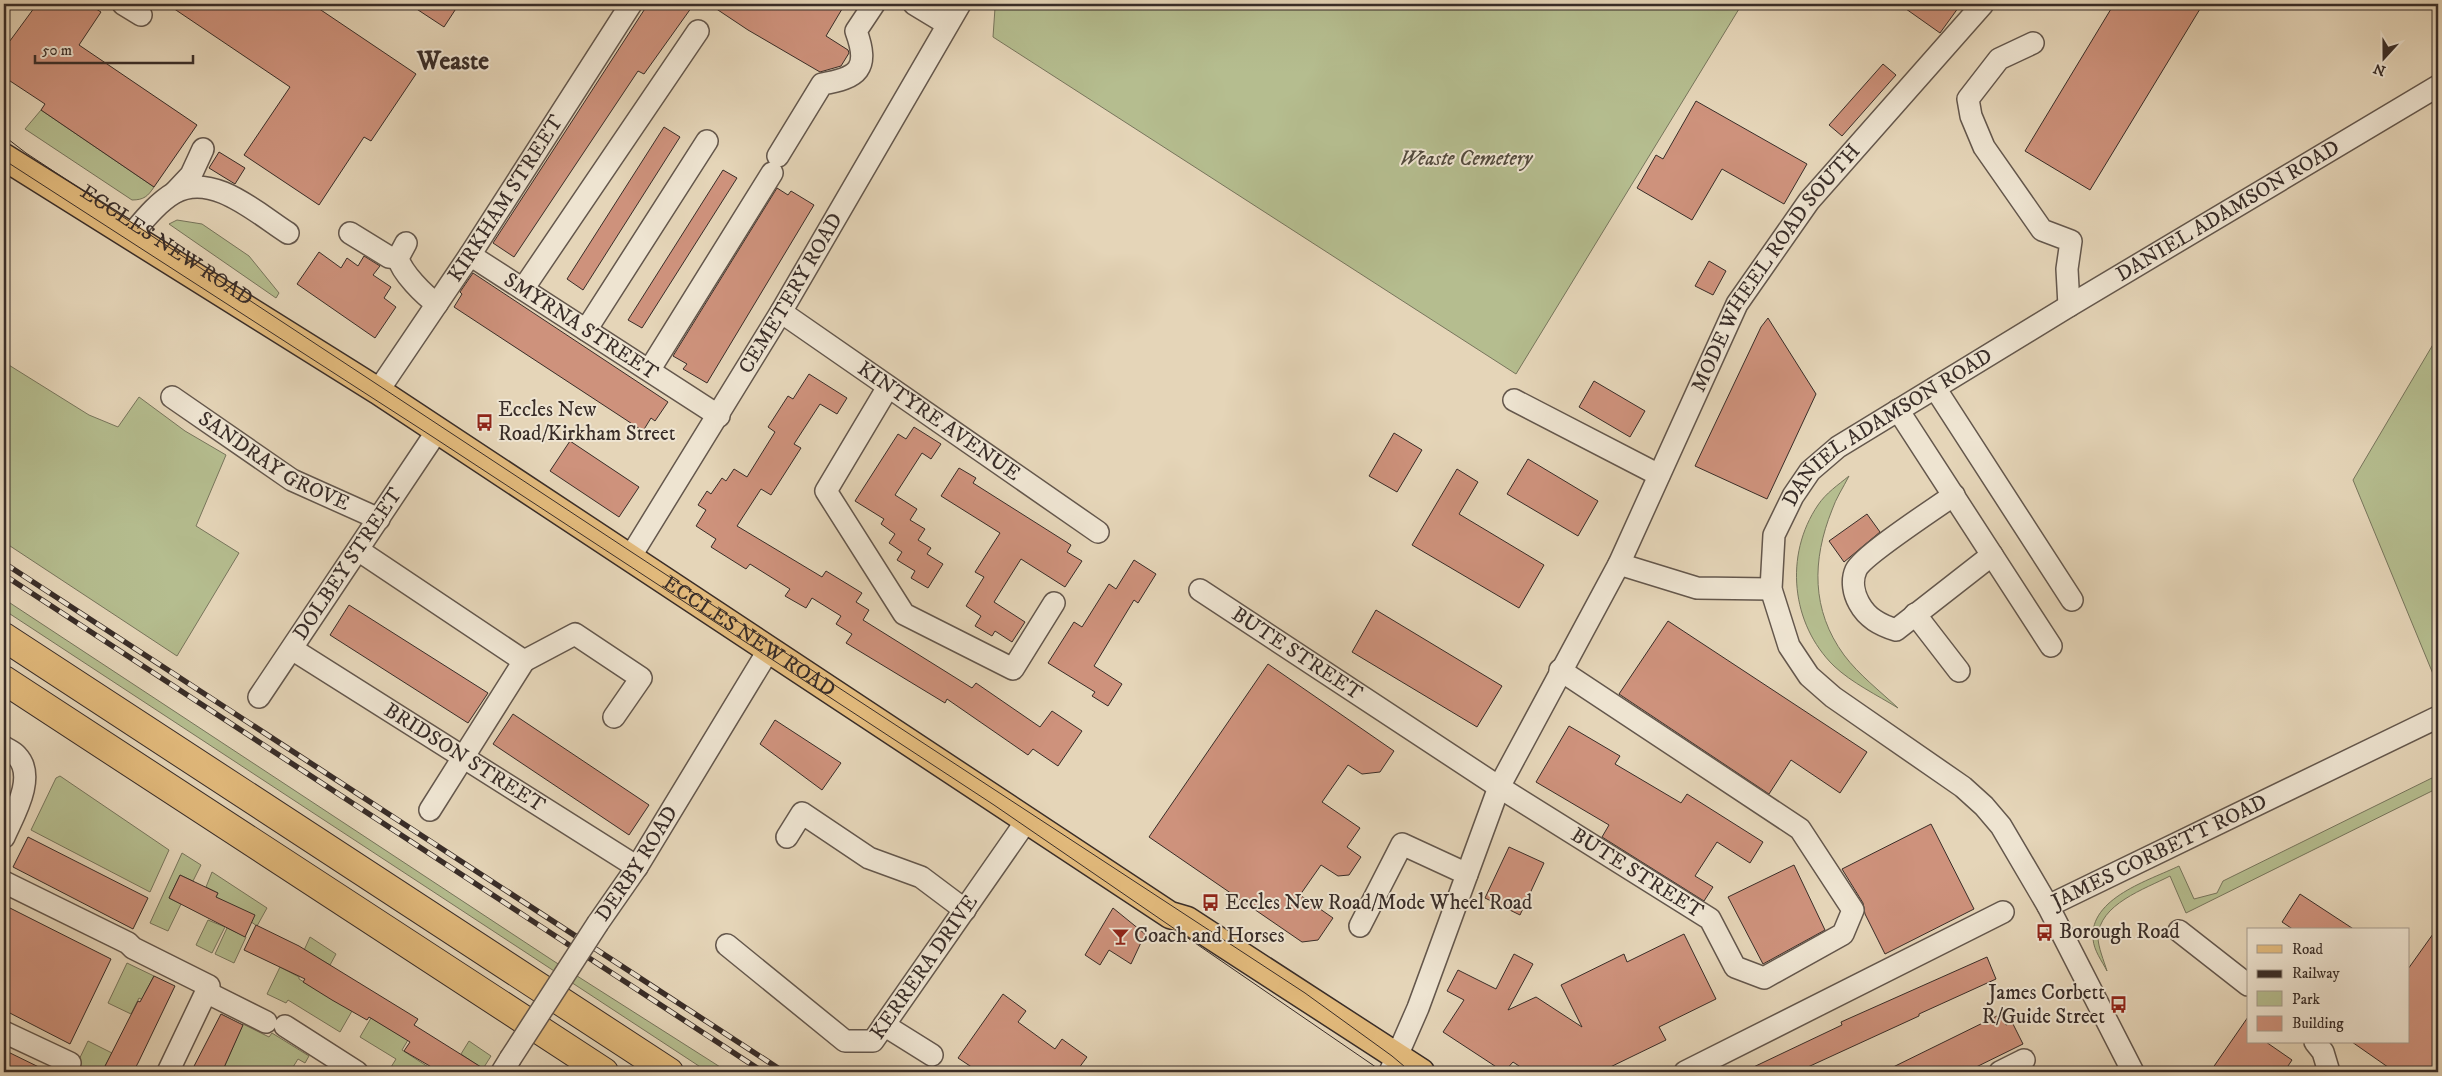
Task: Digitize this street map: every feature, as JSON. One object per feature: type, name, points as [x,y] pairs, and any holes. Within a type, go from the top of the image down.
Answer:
[{"type":"highway","points":[[4,637],[669,1072]]},
{"type":"highway","points":[[4,680],[604,1072]]},
{"type":"main road","name":"ECCLES NEW ROAD","points":[[4,138],[223,296],[378,391],[768,651],[1170,915],[1187,920],[1392,1067],[1421,1072]]},
{"type":"main road","name":"ECCLES NEW ROAD","points":[[4,157],[134,231]]},
{"type":"street","points":[[123,4],[141,15]]},
{"type":"street","name":"KIRKHAM STREET","points":[[378,391],[470,255],[631,4]]},
{"type":"street","points":[[650,369],[822,84],[845,80],[854,74],[861,63],[863,50],[856,31],[874,4]]},
{"type":"street","points":[[914,4],[947,24]]},
{"type":"street","name":"CEMETERY ROAD","points":[[629,558],[719,416],[960,4]]},
{"type":"street","name":"MODE WHEEL ROAD SOUTH","points":[[1392,1067],[1418,1008],[1499,787],[1560,670],[1590,621],[1737,304],[1809,201],[1983,4]]},
{"type":"street","points":[[523,289],[698,31]]},
{"type":"street","points":[[2033,43],[1999,59],[1968,99],[1970,116],[1984,148],[2042,230],[2071,241],[2067,269],[2069,306]]},
{"type":"street","name":"DANIEL ADAMSON ROAD","points":[[2048,906],[2000,826],[1984,806],[1963,787],[1833,697],[1809,676],[1789,646],[1771,589],[1774,535],[1785,508],[1810,472],[1838,447],[2069,306],[2438,86]]},
{"type":"street","points":[[586,330],[707,142]]},
{"type":"street","points":[[134,231],[155,208],[175,192],[191,175],[203,149]]},
{"type":"street","points":[[175,192],[195,185],[218,190],[288,233]]},
{"type":"street","points":[[350,233],[389,257],[402,250],[400,266],[426,296],[437,304]]},
{"type":"street","name":"SMYRNA STREET","points":[[470,255],[650,369],[719,416]]},
{"type":"street","name":"KINTYRE AVENUE","points":[[781,312],[1098,532]]},
{"type":"street","points":[[888,387],[826,491],[904,614],[1013,669],[1054,603]]},
{"type":"street","points":[[1935,388],[2072,600]]},
{"type":"street","name":"SANDRAY GROVE","points":[[172,397],[292,480],[378,519]]},
{"type":"street","points":[[1514,400],[1659,475]]},
{"type":"street","points":[[1898,410],[2051,646]]},
{"type":"street","name":"DOLBEY STREET","points":[[259,697],[438,431]]},
{"type":"street","points":[[1954,495],[1874,552],[1856,569],[1853,581],[1855,595],[1864,612],[1882,626],[1896,630],[1992,555]]},
{"type":"street","points":[[358,550],[524,661]]},
{"type":"street","points":[[1618,564],[1698,588],[1771,589]]},
{"type":"street","name":"BUTE STREET","points":[[1200,590],[1499,787],[1710,919],[1735,967],[1764,978],[1843,934],[1853,910],[1800,829],[1560,670]]},
{"type":"street","points":[[1915,614],[1959,671]]},
{"type":"street","points":[[430,810],[524,661],[575,634],[641,678],[614,717]]},
{"type":"street","name":"BRIDSON STREET","points":[[292,649],[637,866]]},
{"type":"street","name":"DERBY ROAD","points":[[506,1066],[637,866],[768,651]]},
{"type":"street","name":"JAMES CORBETT ROAD","points":[[2134,1072],[2048,906],[2438,717]]},
{"type":"street","points":[[4,747],[18,756],[25,776],[23,795],[4,837]]},
{"type":"street","points":[[787,837],[802,813],[870,858],[921,877],[965,910]]},
{"type":"street","name":"KERRERA DRIVE","points":[[727,945],[845,1041],[873,1041],[1027,820]]},
{"type":"street","points":[[1360,926],[1402,844],[1467,874]]},
{"type":"street","points":[[4,882],[128,943],[133,948],[209,986],[168,1072]]},
{"type":"street","points":[[1685,1072],[2003,912]]},
{"type":"street","points":[[2179,931],[2247,984]]},
{"type":"street","points":[[206,992],[276,1024],[358,1072]]},
{"type":"street","points":[[884,1025],[932,1055]]},
{"type":"street","points":[[4,1032],[70,1063]]},
{"type":"street","points":[[2317,1044],[2323,1052],[2329,1072]]},
{"type":"street","points":[[2000,1072],[2024,1060]]},
{"type":"green space","name":"Weaste Cemetery","points":[[990,4],[1742,4],[1516,374],[993,37],[995,8]]},
{"type":"green space","points":[[41,110],[154,187],[152,190],[143,198],[132,200],[25,129]]},
{"type":"green space","points":[[177,220],[202,224],[249,256],[279,293],[276,298],[169,224]]},
{"type":"green space","points":[[2438,336],[2438,686],[2353,480]]},
{"type":"green space","points":[[4,362],[89,415],[118,427],[139,397],[185,431],[226,455],[196,526],[239,553],[177,656],[4,542]]},
{"type":"green space","points":[[1849,476],[1825,529],[1818,566],[1820,603],[1833,638],[1844,655],[1863,676],[1898,708],[1857,683],[1834,666],[1820,649],[1809,630],[1801,610],[1797,588],[1797,567],[1800,545],[1807,525],[1821,501],[1832,489]]},
{"type":"green space","points":[[4,599],[552,960],[728,1072],[708,1072],[4,610]]},
{"type":"green space","points":[[2438,775],[2438,788],[2186,913],[2170,876],[2136,892],[2106,915],[2100,925],[2098,941],[2107,971],[2094,943],[2094,925],[2101,912],[2124,892],[2179,866],[2194,899],[2217,893],[2223,881]]},
{"type":"green space","points":[[60,776],[169,850],[150,892],[31,830],[56,778]]},
{"type":"green space","points":[[182,853],[201,865],[193,881],[180,875],[169,898],[181,904],[168,931],[150,923]]},
{"type":"green space","points":[[212,872],[267,908],[257,926],[216,897],[218,893],[206,887]]},
{"type":"green space","points":[[208,920],[225,927],[212,953],[196,945]]},
{"type":"green space","points":[[227,928],[246,937],[234,963],[215,954]]},
{"type":"green space","points":[[310,937],[336,954],[330,965],[318,958],[301,957]]},
{"type":"green space","points":[[127,963],[154,976],[145,993],[153,1005],[139,998],[131,1014],[108,1003]]},
{"type":"green space","points":[[280,967],[352,1011],[340,1032],[288,1000],[286,1003],[267,994]]},
{"type":"green space","points":[[371,1018],[408,1040],[402,1050],[436,1072],[388,1072],[396,1059],[360,1037]]},
{"type":"green space","points":[[243,1024],[269,1037],[272,1033],[309,1056],[305,1063],[298,1059],[290,1072],[222,1072]]},
{"type":"green space","points":[[88,1041],[112,1053],[102,1072],[73,1072]]},
{"type":"green space","points":[[469,1041],[491,1056],[481,1072],[472,1072],[477,1065],[461,1054]]},
{"type":"building","points":[[37,4],[88,4],[101,12],[79,45],[197,125],[154,187],[41,110],[45,104],[4,77],[4,49]]},
{"type":"building","points":[[167,4],[312,4],[416,74],[371,141],[364,137],[319,205],[244,155],[290,87]]},
{"type":"building","points":[[409,4],[459,4],[444,27]]},
{"type":"building","points":[[648,4],[694,4],[644,74],[638,71],[514,257],[493,243]]},
{"type":"building","points":[[709,4],[845,4],[826,36],[848,50],[849,53],[841,66],[820,72],[748,30]]},
{"type":"building","points":[[1899,4],[1961,4],[1940,33]]},
{"type":"building","points":[[2114,4],[2203,4],[2090,190],[2025,151]]},
{"type":"building","points":[[1883,64],[1896,75],[1842,136],[1829,125]]},
{"type":"building","points":[[1696,101],[1807,164],[1784,204],[1722,169],[1692,220],[1637,188],[1656,155],[1663,159]]},
{"type":"building","points":[[664,127],[680,137],[583,290],[567,279]]},
{"type":"building","points":[[219,152],[245,168],[235,184],[209,168]]},
{"type":"building","points":[[723,170],[737,178],[642,328],[628,320]]},
{"type":"building","points":[[777,188],[788,195],[791,191],[814,205],[707,383],[683,369],[687,364],[673,356]]},
{"type":"building","points":[[319,252],[341,268],[347,258],[358,266],[364,256],[380,266],[373,275],[391,287],[384,298],[396,307],[375,338],[297,284]]},
{"type":"building","points":[[1709,261],[1726,271],[1713,295],[1695,286]]},
{"type":"building","points":[[473,273],[668,402],[655,421],[651,418],[643,431],[454,307],[462,294],[460,292]]},
{"type":"building","points":[[1768,318],[1816,394],[1767,499],[1695,466],[1761,327]]},
{"type":"building","points":[[809,374],[847,398],[837,414],[820,404],[794,444],[801,448],[771,495],[761,489],[737,526],[822,577],[826,571],[862,593],[856,602],[869,610],[863,620],[972,688],[976,683],[1040,727],[1052,711],[1082,731],[1058,766],[1033,749],[1028,755],[947,699],[945,703],[846,643],[852,634],[836,624],[841,616],[812,598],[806,608],[785,596],[790,589],[750,564],[746,569],[711,547],[716,539],[696,526],[706,510],[698,505],[707,491],[711,494],[722,478],[726,481],[734,469],[747,477],[775,432],[768,427],[788,396],[793,399]]},
{"type":"building","points":[[1594,381],[1645,411],[1630,437],[1579,407]]},
{"type":"building","points":[[914,427],[941,444],[931,459],[922,453],[895,495],[917,509],[910,520],[925,529],[918,540],[931,548],[927,554],[943,564],[928,588],[911,578],[915,571],[897,560],[902,552],[889,543],[895,534],[881,524],[884,519],[855,501],[898,434],[906,439]]},
{"type":"building","points":[[1394,433],[1422,450],[1397,492],[1369,476]]},
{"type":"building","points":[[570,441],[639,487],[619,517],[550,471]]},
{"type":"building","points":[[1528,459],[1598,501],[1578,536],[1507,494]]},
{"type":"building","points":[[959,468],[976,478],[973,483],[1071,545],[1067,552],[1082,561],[1065,587],[1021,559],[994,602],[1025,622],[1012,642],[995,631],[992,636],[975,626],[981,616],[966,606],[984,577],[975,572],[1000,533],[941,496]]},
{"type":"building","points":[[1457,469],[1478,482],[1459,514],[1544,565],[1519,608],[1412,545]]},
{"type":"building","points":[[1867,514],[1880,532],[1844,562],[1829,541]]},
{"type":"building","points":[[1134,560],[1156,574],[1138,603],[1134,600],[1094,666],[1122,684],[1108,706],[1092,696],[1095,692],[1048,663],[1074,622],[1082,627],[1109,584],[1116,589]]},
{"type":"building","points":[[349,605],[488,693],[468,723],[330,635]]},
{"type":"building","points":[[1376,610],[1502,686],[1477,727],[1352,652]]},
{"type":"building","points":[[1668,621],[1867,752],[1840,793],[1791,760],[1769,794],[1619,694]]},
{"type":"building","points":[[1268,664],[1394,751],[1380,772],[1362,774],[1348,765],[1322,802],[1360,828],[1347,847],[1361,857],[1349,875],[1338,876],[1321,865],[1300,895],[1333,918],[1318,940],[1302,942],[1149,837]]},
{"type":"building","points":[[513,714],[649,805],[629,835],[493,744]]},
{"type":"building","points":[[775,720],[841,763],[822,790],[760,744]]},
{"type":"building","points":[[1569,726],[1620,756],[1615,764],[1681,803],[1687,794],[1763,842],[1750,863],[1717,842],[1695,876],[1713,887],[1704,901],[1602,837],[1609,825],[1536,782]]},
{"type":"building","points":[[1931,824],[1974,909],[1885,954],[1865,914],[1863,903],[1842,869]]},
{"type":"building","points":[[28,837],[148,898],[133,929],[13,867]]},
{"type":"building","points":[[1509,847],[1544,863],[1520,915],[1485,898]]},
{"type":"building","points":[[1794,865],[1825,930],[1763,964],[1728,897]]},
{"type":"building","points":[[180,875],[218,893],[216,897],[255,915],[245,937],[169,898]]},
{"type":"building","points":[[2300,894],[2352,928],[2291,928],[2282,922]]},
{"type":"building","points":[[4,905],[111,959],[70,1044],[4,1010]]},
{"type":"building","name":"Coach and Horses","points":[[1113,908],[1145,934],[1131,964],[1109,950],[1100,965],[1085,955]]},
{"type":"building","points":[[256,925],[299,946],[418,1019],[414,1025],[489,1072],[440,1072],[404,1051],[410,1042],[369,1017],[367,1020],[332,1000],[303,982],[305,979],[244,950]]},
{"type":"building","points":[[2438,927],[2438,1072],[2395,1072],[2355,1044],[2410,1044],[2410,966]]},
{"type":"building","points":[[1684,934],[1716,999],[1659,1027],[1666,1040],[1600,1072],[1528,1072],[1513,1062],[1504,1072],[1443,1032],[1464,1000],[1447,991],[1458,970],[1496,989],[1514,954],[1533,964],[1508,1010],[1536,997],[1582,1027],[1561,985],[1624,954],[1627,962]]},
{"type":"building","points":[[1987,957],[1996,979],[1919,1014],[1919,1016],[1797,1072],[1743,1072],[1842,1025],[1841,1022]]},
{"type":"building","points":[[154,976],[175,986],[138,1063],[133,1072],[102,1072],[138,1001],[140,1002]]},
{"type":"building","points":[[1003,994],[1026,1011],[1018,1022],[1055,1049],[1062,1039],[1087,1057],[1076,1072],[979,1072],[958,1058]]},
{"type":"building","points":[[221,1014],[243,1025],[222,1072],[191,1072]]},
{"type":"building","points":[[2001,1014],[2006,1025],[2012,1022],[2023,1044],[1966,1072],[1883,1072]]},
{"type":"building","points":[[2247,1018],[2247,1044],[2269,1044],[2292,1060],[2284,1072],[2210,1072]]},
{"type":"building","points":[[4,1050],[49,1072],[4,1072]]},
{"type":"tram line","points":[[4,136],[26,153],[633,553],[1305,993],[1411,1072]]},
{"type":"tram line","points":[[4,160],[433,437],[994,805],[1383,1072]]},
{"type":"railway","points":[[4,563],[784,1072]]},
{"type":"railway","points":[[4,575],[763,1072]]},
{"type":"place","name":"Eccles New Road/Kirkham Street","points":[[484,422]]},
{"type":"place","name":"Eccles New Road/Mode Wheel Road","points":[[1211,903]]},
{"type":"place","name":"Borough Road","points":[[2045,932]]},
{"type":"place","name":"Coach and Horses","points":[[1120,936]]},
{"type":"place","name":"James Corbett R/Guide Street","points":[[2119,1005]]},
{"type":"district","name":"Weaste","points":[[453,61]]}]
